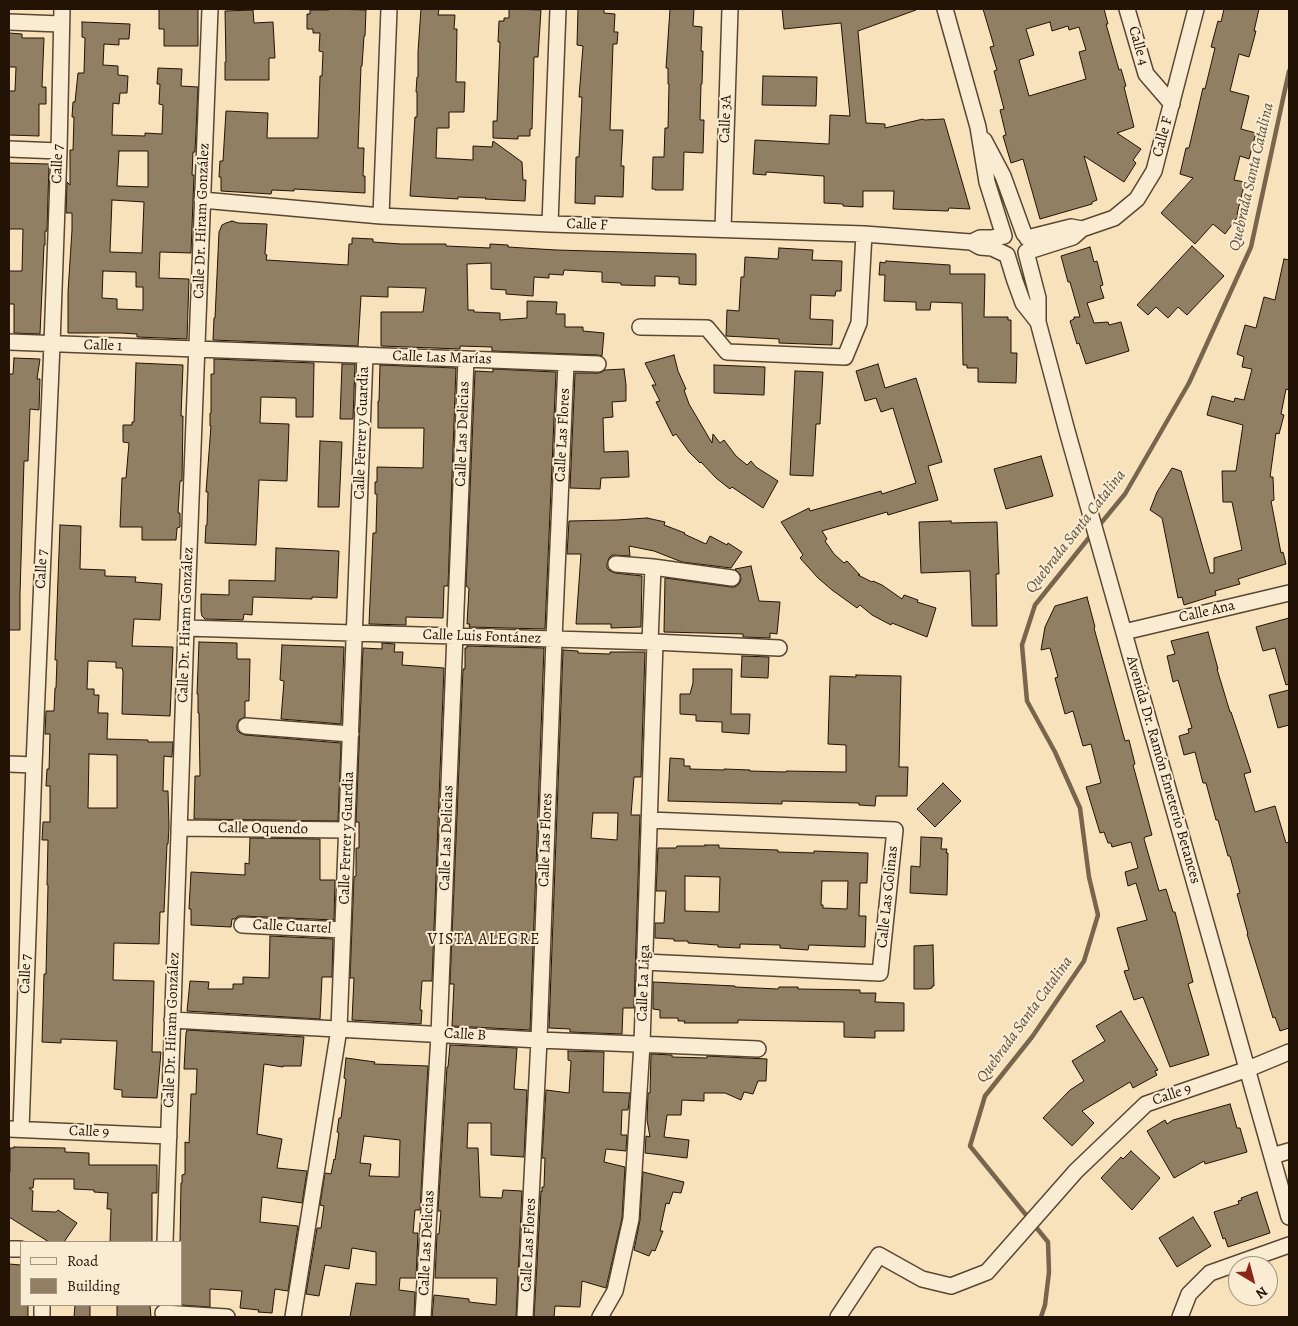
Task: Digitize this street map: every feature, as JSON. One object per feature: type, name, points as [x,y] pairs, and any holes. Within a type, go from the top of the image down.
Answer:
[{"type":"street","name":"Calle Dr. Hiram González","points":[[165,1241],[210,9]]},
{"type":"street","points":[[381,216],[389,9]]},
{"type":"street","points":[[550,224],[558,9]]},
{"type":"street","name":"Calle 3A","points":[[722,229],[730,9]]},
{"type":"street","name":"Avenida Dr. Ramón Emeterio Betances","points":[[945,9],[978,127],[987,182],[1004,236]]},
{"type":"street","name":"Calle 4","points":[[1128,9],[1146,74],[1172,104]]},
{"type":"street","name":"Calle F","points":[[1026,241],[1071,227],[1082,229],[1114,218],[1137,199],[1154,171],[1196,9]]},
{"type":"street","points":[[9,22],[61,16]]},
{"type":"street","name":"Calle 7","points":[[15,1129],[34,765],[52,344],[59,151],[61,16]]},
{"type":"street","name":"Avenida Dr. Ramón Emeterio Betances","points":[[978,127],[1003,176],[1026,241],[1038,298],[1038,322],[1069,440],[1289,1217]]},
{"type":"street","points":[[9,149],[59,151]]},
{"type":"street","name":"Calle F","points":[[202,200],[381,216],[550,224],[864,234],[971,242],[980,247],[992,248],[1007,256]]},
{"type":"street","points":[[1011,231],[1015,231],[1026,241],[1019,257],[1015,258],[1007,256],[1001,244],[1004,236],[1011,231]]},
{"type":"street","points":[[640,327],[707,328],[727,352],[845,357],[859,323],[864,234]]},
{"type":"street","name":"Calle F","points":[[971,242],[980,238],[1004,236]]},
{"type":"street","name":"Avenida Dr. Ramón Emeterio Betances","points":[[1007,256],[1023,303],[1038,322]]},
{"type":"street","name":"Calle 1","points":[[9,342],[197,349]]},
{"type":"street","name":"Calle Las Marías","points":[[197,349],[598,364]]},
{"type":"street","name":"Calle Ferrer y Guardia","points":[[293,1317],[339,1029],[365,355]]},
{"type":"street","name":"Calle Las Delicias","points":[[423,1317],[439,1034],[466,359]]},
{"type":"street","name":"Calle Las Flores","points":[[525,1317],[566,363]]},
{"type":"street","points":[[616,564],[732,578]]},
{"type":"street","name":"Calle La Liga","points":[[600,1317],[615,1291],[631,1219],[642,1044],[649,820],[653,567]]},
{"type":"street","name":"Calle Ana","points":[[1124,632],[1289,593]]},
{"type":"street","name":"Calle Luis Fontánez","points":[[186,628],[652,642],[779,648]]},
{"type":"street","points":[[246,726],[351,734]]},
{"type":"street","points":[[9,764],[34,765]]},
{"type":"street","name":"Calle Las Colinas","points":[[644,962],[880,973],[894,830],[649,820]]},
{"type":"street","name":"Calle Oquendo","points":[[179,828],[347,830]]},
{"type":"street","name":"Calle Cuartel","points":[[242,925],[343,930]]},
{"type":"street","name":"Calle B","points":[[172,1020],[538,1040],[758,1049]]},
{"type":"street","name":"Calle 9","points":[[838,1317],[879,1255],[922,1279],[951,1286],[987,1272],[1076,1171],[1146,1104],[1289,1052]]},
{"type":"street","name":"Calle 9","points":[[15,1129],[169,1136]]},
{"type":"street","points":[[1272,1156],[1289,1151]]},
{"type":"street","points":[[1180,1317],[1189,1294],[1210,1273],[1289,1245]]},
{"type":"street","points":[[163,1312],[226,1317]]},
{"type":"building","points":[[159,9],[198,9],[198,46],[164,46],[164,29],[159,29]]},
{"type":"building","points":[[421,9],[439,9],[438,15],[455,15],[454,29],[457,29],[456,82],[465,82],[464,112],[449,112],[449,128],[437,128],[436,158],[473,160],[473,146],[492,147],[493,141],[522,162],[523,180],[526,180],[525,201],[410,196],[415,117],[417,117],[416,92]]},
{"type":"building","points":[[509,9],[541,10],[538,57],[534,57],[532,129],[530,129],[530,136],[518,136],[518,139],[493,138],[493,121],[497,121],[499,21],[509,18]]},
{"type":"building","points":[[578,9],[604,9],[604,13],[615,14],[614,32],[618,32],[617,44],[613,44],[610,130],[623,130],[621,166],[624,166],[623,197],[595,196],[595,204],[575,203],[576,157],[579,157],[582,97],[579,97],[583,46],[577,45]]},
{"type":"building","points":[[670,9],[694,9],[693,26],[702,27],[701,51],[703,51],[700,120],[704,120],[703,153],[684,152],[683,190],[655,190],[652,189],[653,157],[664,157],[665,128],[668,128],[669,84],[668,68],[666,68]]},
{"type":"building","points":[[782,9],[916,10],[858,31],[866,123],[885,124],[885,128],[923,119],[944,119],[970,209],[949,208],[948,211],[893,209],[894,191],[863,191],[863,207],[824,203],[824,176],[766,172],[766,175],[753,174],[755,140],[829,144],[830,115],[850,116],[841,23],[784,29]]},
{"type":"building","points":[[983,9],[1104,9],[1108,24],[1106,24],[1119,70],[1121,69],[1126,86],[1124,87],[1134,127],[1117,133],[1141,149],[1133,160],[1136,163],[1124,182],[1084,156],[1097,200],[1092,202],[1092,204],[1040,219],[1023,159],[1011,163],[1003,136],[1006,135],[1000,110],[1004,109],[994,71],[997,70],[990,47],[994,46]],"holes":[[[1050,22],[1052,31],[1068,26],[1069,30],[1079,27],[1086,50],[1079,52],[1086,79],[1029,96],[1019,60],[1034,55],[1026,29]]]},
{"type":"building","points":[[1224,9],[1259,9],[1254,31],[1256,31],[1249,57],[1239,54],[1230,91],[1249,96],[1241,129],[1256,133],[1249,159],[1240,156],[1234,180],[1245,182],[1237,214],[1239,215],[1225,234],[1213,224],[1195,244],[1161,213],[1193,178],[1180,174],[1186,148],[1189,148],[1203,88],[1205,89],[1215,48],[1211,47],[1218,21],[1221,22]]},
{"type":"building","points":[[253,10],[254,23],[273,22],[275,58],[269,58],[269,80],[225,80],[225,11]]},
{"type":"building","points":[[310,10],[366,10],[361,66],[358,148],[364,148],[363,176],[365,176],[365,193],[294,189],[294,191],[272,190],[271,194],[221,191],[221,177],[219,177],[220,161],[223,161],[226,111],[268,113],[267,138],[318,138],[320,76],[322,76],[323,52],[319,51],[320,33],[313,33],[313,29],[307,29],[307,14],[310,14]]},
{"type":"building","points":[[82,22],[130,24],[129,39],[119,39],[119,45],[104,44],[103,65],[118,66],[118,75],[128,76],[127,93],[120,93],[119,104],[113,103],[112,135],[145,136],[145,133],[162,134],[163,105],[159,104],[160,84],[157,84],[158,68],[182,69],[181,86],[198,87],[192,175],[194,175],[191,253],[160,252],[159,278],[189,279],[187,339],[137,337],[137,334],[121,333],[68,333],[72,213],[66,213],[67,182],[70,185],[70,150],[73,150],[73,102],[75,102],[78,73],[84,73],[85,38],[82,37]],"holes":[[[119,151],[148,151],[148,187],[117,186]],[[112,200],[144,202],[142,253],[110,252]],[[103,271],[136,272],[136,287],[143,287],[143,310],[117,309],[117,299],[102,298]]]},
{"type":"building","points":[[9,33],[22,34],[22,38],[44,38],[42,87],[46,87],[46,104],[39,104],[39,136],[9,135],[9,91],[15,91],[16,67],[9,67]]},
{"type":"building","points":[[763,76],[817,77],[816,106],[762,105]]},
{"type":"building","points":[[9,163],[49,164],[47,231],[45,231],[44,245],[40,334],[14,333],[14,304],[9,304],[9,271],[22,271],[23,229],[9,229]]},
{"type":"building","points":[[232,221],[267,224],[266,260],[348,265],[349,244],[352,244],[352,238],[373,239],[373,242],[401,244],[446,244],[446,246],[490,248],[490,244],[556,250],[696,254],[696,285],[679,284],[679,277],[655,276],[655,286],[621,285],[621,283],[602,282],[602,272],[564,270],[563,275],[549,274],[549,278],[534,277],[533,296],[506,294],[506,290],[491,289],[491,263],[467,264],[468,310],[500,313],[500,320],[527,318],[527,301],[557,302],[556,314],[565,314],[565,327],[583,327],[583,331],[604,333],[602,356],[492,351],[492,347],[460,346],[460,349],[381,346],[381,312],[423,312],[426,288],[388,287],[388,297],[361,296],[358,346],[213,340],[219,232],[222,225]]},
{"type":"building","points":[[1192,246],[1224,276],[1187,315],[1178,307],[1168,318],[1156,307],[1148,315],[1137,305]]},
{"type":"building","points":[[1090,247],[1094,262],[1097,261],[1103,285],[1100,286],[1104,298],[1087,303],[1094,323],[1108,322],[1109,325],[1121,322],[1129,351],[1086,364],[1070,321],[1074,317],[1080,317],[1061,256]]},
{"type":"building","points":[[779,248],[813,250],[812,260],[842,261],[841,291],[836,291],[835,296],[811,295],[810,319],[833,320],[832,345],[779,343],[779,339],[726,336],[727,310],[739,311],[741,277],[744,277],[745,257],[778,259]]},
{"type":"building","points":[[1284,259],[1289,260],[1289,390],[1286,389],[1281,414],[1284,415],[1279,434],[1276,433],[1270,477],[1273,477],[1274,500],[1271,501],[1281,553],[1283,552],[1286,564],[1238,579],[1240,584],[1215,591],[1216,595],[1184,605],[1182,597],[1178,598],[1162,518],[1150,510],[1157,492],[1172,468],[1181,471],[1210,573],[1214,573],[1214,558],[1242,550],[1232,502],[1223,502],[1222,471],[1236,471],[1243,425],[1207,415],[1212,396],[1234,402],[1235,398],[1244,400],[1252,369],[1242,367],[1244,357],[1237,354],[1245,325],[1256,328],[1264,297],[1275,300]]},
{"type":"building","points":[[886,261],[950,265],[950,274],[985,274],[984,317],[1008,317],[1008,320],[1011,320],[1011,353],[1017,353],[1016,383],[978,382],[978,368],[967,368],[967,365],[963,365],[962,303],[931,302],[930,310],[916,310],[916,302],[884,301],[885,275],[879,275],[880,262],[885,263]]},
{"type":"building","points":[[674,355],[678,371],[686,389],[684,390],[689,404],[712,443],[713,434],[720,443],[724,440],[736,456],[747,465],[751,461],[756,467],[778,481],[763,508],[732,487],[730,489],[716,478],[689,452],[676,434],[673,436],[656,402],[660,401],[652,385],[656,385],[645,363]]},
{"type":"building","points":[[14,358],[40,359],[37,379],[40,379],[39,410],[30,409],[28,461],[24,461],[20,630],[9,630],[9,374],[13,374]]},
{"type":"building","points":[[214,359],[314,363],[313,417],[296,417],[296,398],[261,397],[260,423],[289,424],[287,481],[259,480],[256,545],[205,543],[208,492],[206,492],[211,426],[211,374],[214,374]]},
{"type":"building","points":[[136,363],[183,365],[181,416],[183,416],[182,481],[180,481],[178,513],[180,513],[180,527],[177,528],[176,540],[142,540],[142,527],[120,527],[122,478],[126,478],[129,443],[123,442],[123,425],[132,425],[132,422],[134,422]]},
{"type":"building","points":[[342,364],[355,364],[353,419],[340,419]]},
{"type":"building","points":[[878,364],[885,388],[916,378],[942,462],[928,466],[938,500],[888,515],[887,512],[822,531],[827,539],[825,541],[834,554],[844,563],[847,561],[860,575],[858,575],[882,585],[902,599],[904,595],[918,600],[917,602],[936,608],[927,637],[892,623],[891,625],[872,615],[860,605],[857,608],[832,590],[800,558],[803,555],[781,522],[809,508],[810,511],[881,491],[882,494],[916,483],[893,408],[881,412],[876,398],[865,401],[856,371]]},
{"type":"building","points":[[380,365],[456,368],[448,586],[444,586],[443,618],[406,617],[406,625],[369,624],[373,533],[376,533],[377,494],[375,494],[375,482],[377,482],[377,467],[423,468],[424,428],[378,428]]},
{"type":"building","points":[[714,365],[765,367],[764,395],[714,393]]},
{"type":"building","points":[[493,369],[556,372],[545,629],[469,627],[470,624],[467,624],[469,588],[466,586],[475,371],[493,372]]},
{"type":"building","points":[[624,369],[626,401],[612,402],[613,417],[603,418],[604,452],[628,451],[629,477],[601,478],[600,489],[570,488],[575,373],[598,373],[605,370]]},
{"type":"building","points":[[795,371],[823,372],[820,424],[816,424],[813,476],[790,475]]},
{"type":"building","points":[[320,441],[342,442],[339,507],[318,507]]},
{"type":"building","points":[[1041,456],[1053,496],[1006,509],[994,469]]},
{"type":"building","points":[[647,518],[665,522],[664,525],[706,544],[710,536],[727,545],[728,543],[742,552],[731,568],[682,562],[654,551],[629,546],[630,556],[612,555],[609,558],[607,568],[615,573],[642,576],[641,627],[611,628],[611,624],[576,624],[581,554],[567,554],[569,521]]},
{"type":"building","points":[[951,521],[951,523],[997,522],[999,574],[996,574],[997,626],[972,626],[970,571],[921,573],[919,522]]},
{"type":"building","points":[[60,525],[81,526],[80,569],[105,570],[105,576],[136,577],[135,582],[162,584],[160,620],[134,619],[132,646],[173,647],[170,716],[122,714],[123,672],[122,668],[116,668],[116,662],[88,661],[87,689],[94,689],[94,695],[99,695],[98,713],[108,713],[107,739],[173,742],[172,757],[164,756],[163,791],[168,791],[169,827],[164,912],[160,912],[159,944],[114,943],[113,980],[154,981],[152,1052],[161,1052],[157,1098],[122,1097],[122,1090],[114,1089],[117,1041],[61,1039],[61,1043],[42,1042],[44,974],[46,974],[48,840],[42,840],[43,822],[50,822],[50,786],[46,786],[47,769],[49,769],[50,734],[45,734],[46,711],[54,711],[57,660],[55,660]],"holes":[[[89,754],[117,755],[117,808],[88,808]]]},
{"type":"building","points":[[276,548],[339,551],[337,598],[253,597],[252,615],[244,614],[243,620],[205,619],[202,616],[201,594],[229,595],[229,580],[275,581]]},
{"type":"building","points":[[751,566],[759,601],[780,602],[777,634],[770,633],[770,638],[743,637],[743,634],[664,632],[665,578],[735,587],[741,579],[740,574],[735,569]]},
{"type":"building","points":[[1087,597],[1125,741],[1129,740],[1135,764],[1133,765],[1152,835],[1144,839],[1159,891],[1166,889],[1173,912],[1175,912],[1193,982],[1188,984],[1209,1055],[1170,1067],[1143,997],[1134,1000],[1124,971],[1129,970],[1117,928],[1147,920],[1136,883],[1128,886],[1125,872],[1138,868],[1131,842],[1112,847],[1111,843],[1108,843],[1104,832],[1100,833],[1086,787],[1101,783],[1091,744],[1083,746],[1073,711],[1065,714],[1055,678],[1058,677],[1050,648],[1041,650],[1045,627],[1055,606]]},
{"type":"building","points":[[1289,618],[1289,684],[1286,685],[1275,648],[1263,651],[1256,627]]},
{"type":"building","points":[[1208,632],[1230,712],[1251,772],[1244,774],[1255,812],[1275,806],[1286,843],[1289,842],[1289,1028],[1280,1031],[1275,1017],[1273,1018],[1247,934],[1237,894],[1240,893],[1230,856],[1228,856],[1218,820],[1216,820],[1206,783],[1203,783],[1195,752],[1184,755],[1179,736],[1189,733],[1188,729],[1192,728],[1178,680],[1173,682],[1167,656],[1175,654],[1171,641]]},
{"type":"building","points":[[199,642],[237,643],[237,659],[250,659],[249,701],[245,701],[245,717],[239,720],[237,725],[237,730],[240,733],[341,743],[338,821],[194,819],[195,776],[200,776],[197,694]]},
{"type":"building","points":[[382,643],[395,644],[394,652],[403,652],[402,665],[444,668],[432,981],[422,981],[421,1024],[352,1020],[354,978],[350,978],[356,848],[359,848],[359,822],[356,822],[363,648],[382,649]]},
{"type":"building","points":[[282,645],[344,647],[341,724],[281,719],[284,681],[280,680]]},
{"type":"building","points":[[467,646],[544,648],[530,1030],[452,1026],[454,984],[450,984],[463,669],[465,669],[465,648]]},
{"type":"building","points":[[563,650],[578,651],[578,653],[610,654],[610,652],[645,652],[641,777],[634,777],[631,815],[640,815],[634,1008],[623,1008],[622,1034],[570,1032],[570,1029],[549,1028]],"holes":[[[593,813],[618,813],[617,840],[591,838]]]},
{"type":"building","points":[[742,656],[769,657],[768,678],[741,677]]},
{"type":"building","points":[[693,669],[732,669],[731,714],[750,714],[749,734],[722,732],[722,722],[696,721],[696,715],[680,714],[680,694],[690,694],[693,683]]},
{"type":"building","points":[[856,675],[901,676],[899,767],[908,767],[907,796],[876,796],[875,806],[859,805],[859,803],[782,801],[782,804],[668,801],[670,758],[684,759],[684,766],[690,766],[690,769],[846,772],[846,745],[828,744],[830,676],[856,677]]},
{"type":"building","points":[[1289,690],[1289,725],[1278,728],[1269,695]]},
{"type":"building","points":[[943,783],[961,801],[935,827],[917,809]]},
{"type":"building","points":[[921,837],[942,838],[941,849],[947,849],[947,895],[910,893],[911,866],[920,867]]},
{"type":"building","points":[[250,838],[320,839],[320,880],[335,880],[334,920],[238,916],[232,919],[231,927],[191,925],[191,909],[189,909],[191,872],[245,875],[245,863],[249,864]]},
{"type":"building","points":[[719,845],[719,848],[778,850],[778,852],[868,853],[867,883],[860,883],[859,916],[866,916],[865,947],[809,945],[808,950],[780,948],[780,945],[740,944],[740,948],[718,947],[718,945],[655,938],[655,923],[664,923],[666,891],[656,891],[658,848]],"holes":[[[685,876],[720,877],[719,912],[685,911]],[[822,881],[848,881],[847,909],[823,908],[823,905],[821,905]]]},
{"type":"building","points":[[270,936],[333,939],[332,977],[322,977],[320,1019],[187,1011],[190,981],[209,982],[208,989],[233,989],[233,984],[243,984],[243,977],[269,978]]},
{"type":"building","points":[[933,945],[934,986],[928,989],[914,989],[914,946]]},
{"type":"building","points":[[653,982],[778,989],[779,987],[798,987],[798,989],[860,990],[860,993],[876,993],[875,1002],[904,1003],[904,1031],[875,1031],[875,1038],[844,1037],[844,1022],[738,1020],[738,1023],[684,1023],[685,1021],[678,1021],[678,1018],[660,1018],[660,1010],[653,1009]]},
{"type":"building","points":[[1121,1011],[1158,1070],[1155,1071],[1157,1075],[1133,1088],[1130,1082],[1082,1111],[1094,1123],[1072,1146],[1043,1118],[1070,1090],[1084,1081],[1072,1061],[1105,1041],[1096,1026]]},
{"type":"building","points":[[187,1030],[304,1037],[301,1066],[283,1067],[264,1064],[257,1134],[282,1139],[277,1168],[307,1171],[302,1203],[262,1197],[260,1222],[298,1226],[288,1291],[275,1289],[272,1313],[240,1308],[242,1291],[210,1289],[210,1307],[182,1305],[181,1183],[182,1175],[185,1174],[185,1142],[189,1143],[191,1094],[196,1094],[197,1069],[184,1069]]},
{"type":"building","points":[[450,1045],[517,1048],[514,1089],[527,1090],[524,1157],[491,1155],[491,1123],[468,1123],[467,1148],[478,1148],[480,1197],[502,1198],[503,1190],[522,1191],[516,1317],[432,1317],[434,1295],[469,1299],[469,1302],[496,1305],[497,1278],[435,1278],[437,1234],[439,1234],[441,1211],[438,1211]]},
{"type":"building","points":[[568,1051],[604,1052],[603,1092],[630,1093],[628,1110],[622,1110],[621,1135],[627,1135],[626,1151],[606,1149],[604,1162],[625,1167],[622,1218],[606,1288],[582,1281],[580,1307],[555,1306],[554,1317],[534,1317],[541,1191],[542,1187],[544,1187],[545,1158],[542,1158],[546,1090],[569,1093],[571,1061],[568,1060]]},
{"type":"building","points":[[651,1054],[672,1055],[672,1057],[707,1058],[707,1056],[767,1059],[766,1081],[758,1081],[753,1094],[744,1092],[741,1100],[725,1093],[704,1093],[704,1101],[682,1100],[681,1115],[667,1115],[664,1137],[689,1140],[687,1158],[645,1153],[646,1136],[650,1137],[647,1120]]},
{"type":"building","points":[[346,1058],[375,1062],[374,1064],[428,1066],[420,1210],[415,1210],[413,1233],[418,1233],[416,1278],[400,1278],[399,1290],[415,1292],[414,1317],[350,1317],[356,1283],[376,1285],[376,1252],[352,1248],[349,1269],[325,1265],[319,1296],[306,1294],[317,1228],[321,1228],[324,1206],[320,1205],[325,1173],[331,1174],[335,1160],[339,1133],[337,1132],[339,1118],[341,1118],[346,1079],[344,1078]],"holes":[[[364,1136],[400,1140],[399,1177],[369,1176],[371,1164],[360,1163]]]},
{"type":"building","points":[[1230,1104],[1247,1152],[1205,1164],[1204,1161],[1174,1178],[1147,1131],[1165,1120],[1167,1124],[1173,1120]]},
{"type":"building","points":[[10,1148],[65,1148],[65,1152],[89,1153],[89,1165],[157,1165],[157,1193],[152,1193],[152,1241],[110,1241],[111,1209],[107,1209],[108,1193],[74,1189],[74,1179],[34,1179],[33,1188],[29,1188],[33,1191],[32,1211],[56,1212],[58,1210],[77,1223],[65,1241],[47,1241],[9,1217]]},
{"type":"building","points":[[1131,1151],[1160,1178],[1132,1210],[1101,1178],[1121,1157],[1123,1159]]},
{"type":"building","points":[[643,1172],[684,1182],[681,1193],[673,1192],[669,1204],[666,1203],[660,1231],[663,1231],[655,1251],[652,1250],[649,1256],[634,1250],[640,1220]]},
{"type":"building","points":[[1257,1192],[1270,1233],[1228,1247],[1225,1238],[1223,1239],[1214,1212],[1239,1204],[1238,1201],[1242,1200],[1241,1198]]},
{"type":"building","points":[[1193,1217],[1211,1246],[1177,1267],[1159,1238]]},
{"type":"building","points":[[9,1264],[20,1265],[20,1306],[28,1306],[28,1317],[9,1317]]},
{"type":"building","points":[[75,1306],[90,1306],[90,1317],[74,1317]]},
{"type":"building","points":[[117,1306],[150,1306],[151,1317],[117,1317]]},
{"type":"waterway","name":"Quebrada Santa Catalina","points":[[1097,528],[1125,494],[1189,383],[1251,247],[1289,71]]},
{"type":"waterway","name":"Quebrada Santa Catalina","points":[[1041,1317],[1045,1305],[1049,1272],[1048,1242],[970,1146],[985,1096],[1032,1037],[1084,961],[1098,915],[1089,877],[1080,808],[1055,752],[1027,701],[1022,645],[1035,605],[1092,534]]},
{"type":"district","name":"VISTA ALEGRE","points":[[484,940]]}]
